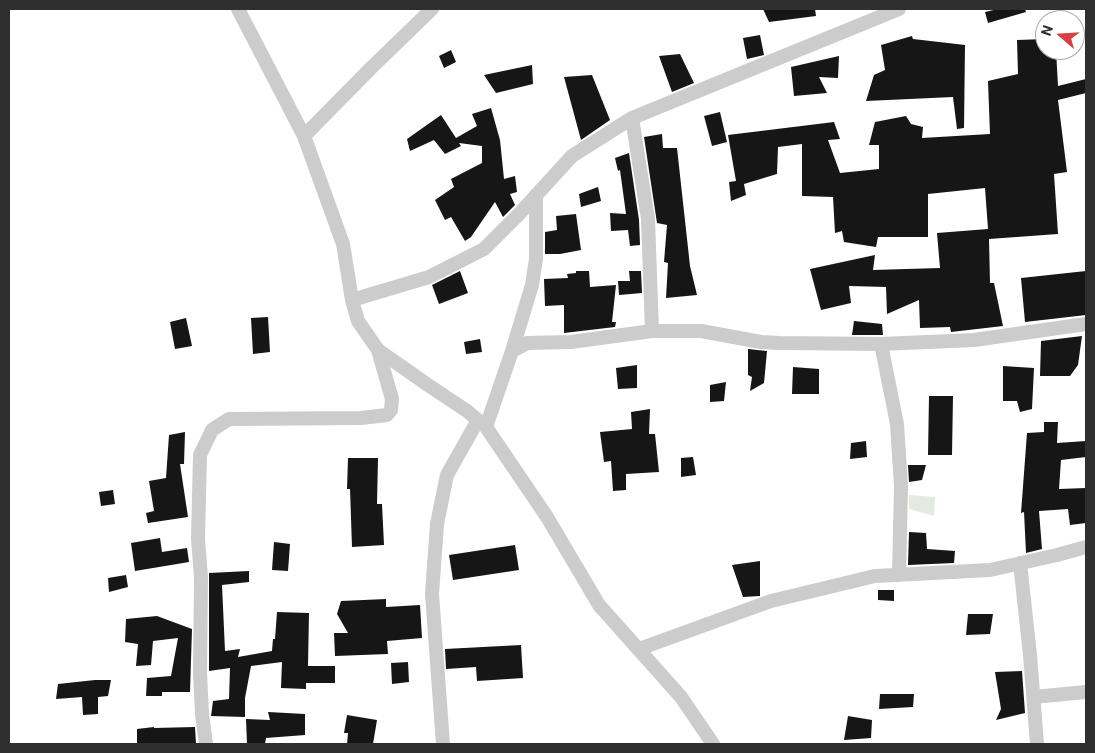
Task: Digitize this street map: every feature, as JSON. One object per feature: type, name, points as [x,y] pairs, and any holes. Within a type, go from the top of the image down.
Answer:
[{"type":"street","points":[[206,744],[200,674],[201,577],[198,538],[198,495],[200,455],[212,430],[229,419],[361,418],[387,415],[391,410],[392,399],[378,350],[358,321],[352,300],[343,244],[304,136],[238,9]]},
{"type":"street","points":[[304,136],[432,9]]},
{"type":"street","points":[[352,300],[430,277],[484,249],[572,156],[632,118],[899,9]]},
{"type":"street","points":[[632,118],[648,219],[652,331]]},
{"type":"street","points":[[443,744],[432,594],[437,524],[447,475],[482,423],[512,351],[532,285],[536,259],[536,195]]},
{"type":"street","points":[[512,351],[527,343],[571,342],[652,331],[701,331],[761,342],[881,344],[974,340],[1086,324]]},
{"type":"street","points":[[881,344],[897,433],[901,486],[899,575]]},
{"type":"street","points":[[378,350],[428,386],[468,410],[482,423],[547,517],[598,605],[681,697],[713,744]]},
{"type":"street","points":[[639,649],[771,601],[875,576],[990,570],[1057,556],[1086,547]]},
{"type":"street","points":[[1020,563],[1034,697],[1036,744]]},
{"type":"street","points":[[1034,697],[1086,692]]},
{"type":"shaded area","points":[[909,495],[935,497],[934,516],[909,509]]},
{"type":"building","points":[[763,9],[815,9],[816,16],[769,22]]},
{"type":"building","points":[[998,9],[1025,9],[1026,12],[988,23],[985,12]]},
{"type":"building","points":[[760,35],[764,55],[747,59],[743,38]]},
{"type":"building","points":[[912,36],[913,39],[965,45],[964,128],[957,129],[953,97],[866,101],[874,75],[885,70],[881,45]]},
{"type":"building","points":[[1035,39],[1035,60],[1057,60],[1058,86],[1086,79],[1086,93],[1058,100],[1067,172],[1054,174],[1058,234],[989,239],[990,283],[994,283],[1003,326],[951,332],[950,327],[920,328],[919,300],[887,314],[886,287],[849,286],[851,303],[821,310],[810,269],[875,255],[873,270],[940,268],[937,233],[988,229],[985,188],[928,194],[928,237],[878,237],[876,247],[844,242],[842,231],[835,233],[833,197],[802,196],[802,144],[778,147],[777,174],[744,184],[746,195],[731,201],[729,182],[736,181],[728,135],[834,122],[840,139],[828,140],[840,173],[879,169],[879,145],[869,145],[875,122],[906,116],[911,124],[923,127],[922,138],[990,134],[988,81],[1018,74],[1017,40]]},
{"type":"building","points":[[451,50],[456,62],[444,68],[439,56]]},
{"type":"building","points":[[680,54],[694,83],[672,92],[659,56]]},
{"type":"building","points":[[839,56],[838,78],[819,77],[827,93],[794,96],[791,67]]},
{"type":"building","points":[[532,65],[533,84],[496,93],[484,75]]},
{"type":"building","points":[[592,75],[610,120],[581,140],[564,77]]},
{"type":"building","points":[[491,108],[500,140],[504,179],[515,176],[517,192],[510,194],[515,205],[503,217],[495,202],[471,237],[465,241],[451,217],[445,220],[435,200],[454,187],[451,179],[482,163],[482,146],[459,143],[461,146],[445,154],[434,140],[410,151],[407,139],[441,115],[456,138],[477,126],[472,114]]},
{"type":"building","points":[[720,112],[727,142],[712,146],[704,116]]},
{"type":"building","points":[[662,134],[663,148],[677,148],[690,266],[697,295],[666,298],[668,263],[664,262],[667,225],[657,223],[644,137]]},
{"type":"building","points":[[629,153],[639,220],[640,245],[630,246],[628,230],[611,231],[610,213],[626,214],[620,170],[618,171],[615,158]]},
{"type":"building","points":[[598,187],[601,201],[581,207],[579,194]]},
{"type":"building","points":[[576,214],[581,250],[560,254],[545,254],[545,232],[557,230],[556,216]]},
{"type":"building","points":[[460,271],[468,293],[439,304],[432,285]]},
{"type":"building","points":[[576,271],[589,271],[590,287],[616,285],[612,322],[616,322],[615,327],[564,333],[564,305],[545,306],[544,279],[568,278],[567,274],[576,273]]},
{"type":"building","points":[[629,271],[641,271],[642,293],[619,295],[618,281],[630,281]]},
{"type":"building","points":[[1086,271],[1086,315],[1025,322],[1021,278]]},
{"type":"building","points":[[268,317],[270,352],[253,354],[251,318]]},
{"type":"building","points":[[186,318],[192,346],[175,349],[170,322]]},
{"type":"building","points":[[854,321],[882,324],[883,335],[852,335]]},
{"type":"building","points":[[1082,336],[1078,365],[1070,376],[1040,376],[1041,341]]},
{"type":"building","points":[[480,339],[482,352],[466,354],[464,342]]},
{"type":"building","points":[[748,349],[767,351],[764,383],[750,391],[752,377],[748,375]]},
{"type":"building","points":[[637,365],[637,388],[618,389],[616,368]]},
{"type":"building","points":[[1003,366],[1034,368],[1032,409],[1020,412],[1017,401],[1003,401]]},
{"type":"building","points":[[793,367],[819,369],[819,394],[792,394]]},
{"type":"building","points":[[726,382],[724,401],[710,402],[710,385]]},
{"type":"building","points":[[929,396],[953,396],[952,455],[928,455]]},
{"type":"building","points":[[650,409],[649,434],[655,434],[659,472],[626,474],[626,490],[613,491],[611,461],[604,462],[600,432],[632,429],[631,412]]},
{"type":"building","points":[[1044,422],[1058,422],[1057,443],[1086,441],[1086,457],[1061,460],[1059,489],[1086,488],[1086,523],[1070,525],[1068,509],[1039,511],[1042,549],[1026,553],[1024,512],[1021,513],[1027,433],[1044,432]]},
{"type":"building","points":[[185,432],[184,464],[180,464],[188,517],[148,523],[146,513],[154,511],[149,481],[166,478],[169,435]]},
{"type":"building","points":[[866,441],[867,457],[850,459],[851,443]]},
{"type":"building","points":[[693,457],[696,475],[681,477],[681,458]]},
{"type":"building","points":[[348,458],[378,458],[377,504],[382,504],[384,545],[352,547],[350,489],[347,489]]},
{"type":"building","points":[[908,465],[926,465],[922,480],[909,482]]},
{"type":"building","points":[[113,490],[115,504],[101,506],[99,492]]},
{"type":"building","points":[[909,532],[926,533],[927,549],[955,551],[954,563],[908,565]]},
{"type":"building","points":[[160,538],[162,552],[187,548],[189,562],[135,571],[131,543]]},
{"type":"building","points":[[274,542],[290,544],[288,571],[272,570]]},
{"type":"building","points":[[515,545],[519,570],[453,580],[449,555]]},
{"type":"building","points":[[760,561],[760,596],[743,597],[732,565]]},
{"type":"building","points":[[249,571],[249,582],[222,585],[225,651],[240,649],[238,657],[272,651],[277,612],[309,613],[308,666],[335,666],[335,683],[306,683],[306,689],[281,688],[282,662],[251,666],[245,698],[245,717],[211,716],[213,701],[229,699],[230,668],[209,671],[209,573]]},
{"type":"building","points":[[126,575],[128,587],[109,592],[108,578]]},
{"type":"building","points":[[878,590],[894,590],[894,601],[878,600]]},
{"type":"building","points":[[386,599],[386,607],[420,605],[422,638],[387,641],[388,654],[335,656],[334,633],[348,633],[337,614],[341,601]]},
{"type":"building","points":[[968,614],[993,614],[990,634],[966,635]]},
{"type":"building","points":[[157,616],[192,629],[190,692],[162,692],[162,696],[146,696],[147,678],[171,676],[178,638],[153,641],[151,665],[136,666],[138,644],[125,642],[126,619]]},
{"type":"building","points":[[521,645],[523,678],[477,681],[476,667],[446,669],[445,649]]},
{"type":"building","points":[[408,662],[409,682],[392,684],[391,663]]},
{"type":"building","points":[[1022,671],[1025,713],[996,720],[1001,709],[995,672]]},
{"type":"building","points":[[111,680],[108,696],[98,697],[98,714],[83,715],[82,697],[56,699],[58,684]]},
{"type":"building","points":[[880,694],[914,694],[913,707],[879,709]]},
{"type":"building","points":[[268,712],[305,714],[305,735],[266,738],[265,744],[247,744],[246,719],[270,720]]},
{"type":"building","points":[[347,715],[377,720],[373,744],[347,744],[348,733],[344,733]]},
{"type":"building","points":[[848,716],[872,720],[871,738],[844,740]]},
{"type":"building","points":[[195,727],[196,744],[137,744],[137,729]]}]
